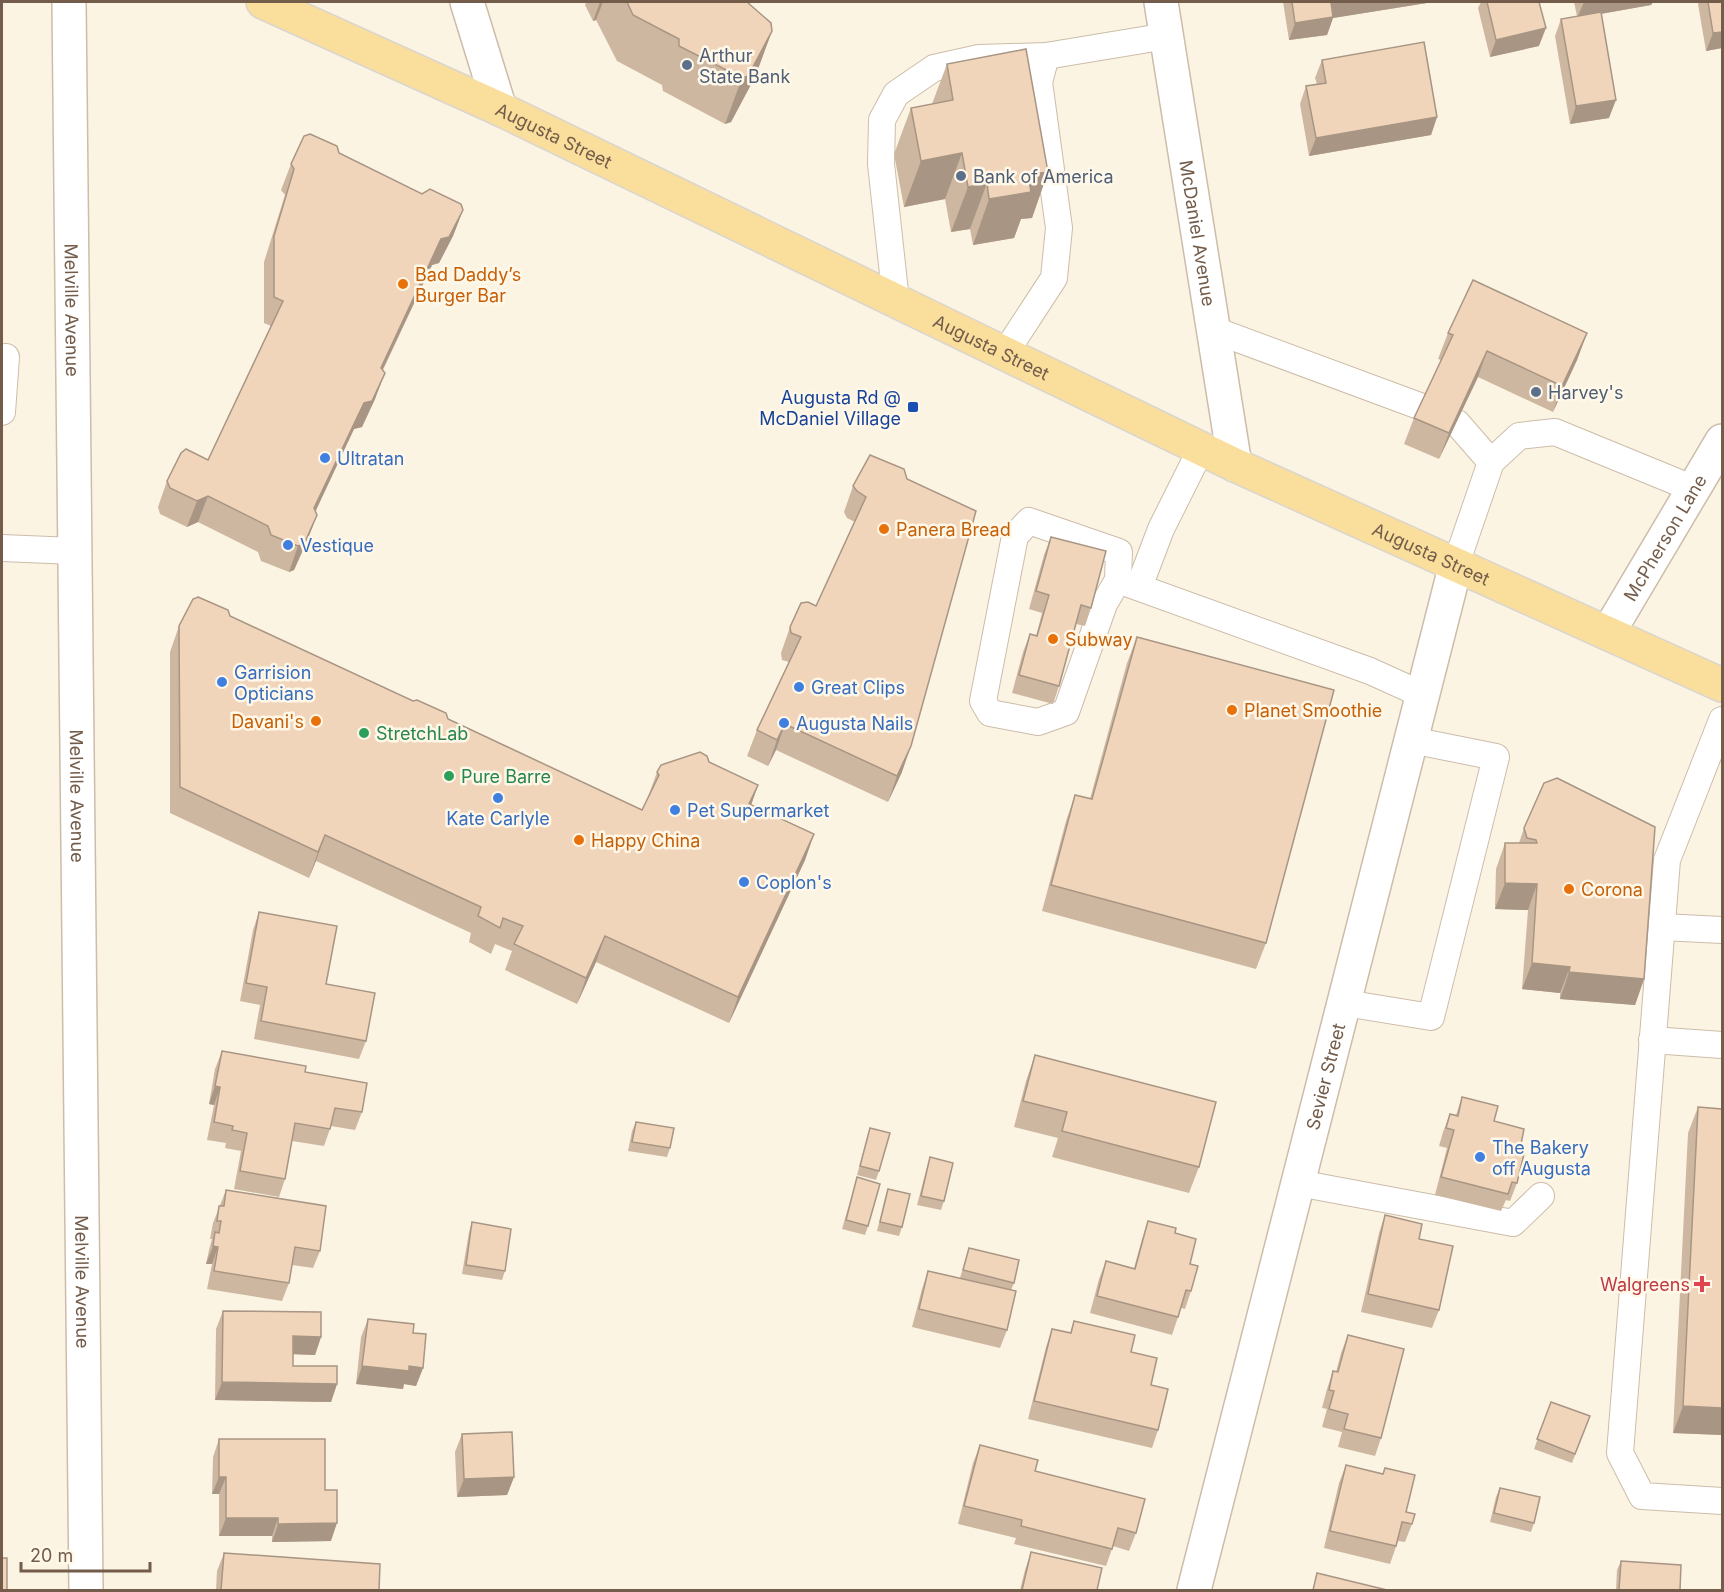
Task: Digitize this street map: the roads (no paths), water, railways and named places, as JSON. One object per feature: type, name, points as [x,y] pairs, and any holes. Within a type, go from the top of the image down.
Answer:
[{"type":"main road","name":"Augusta Street","points":[[263,2],[500,109],[1235,465],[1722,685]]},
{"type":"street","name":"Melville Avenue","points":[[69,2],[86,1590]]},
{"type":"street","points":[[467,2],[500,109]]},
{"type":"street","name":"McDaniel Avenue","points":[[1161,2],[1235,465]]},
{"type":"street","name":"McPherson Lane","points":[[1608,633],[1722,441]]},
{"type":"street","name":"Sevier Street","points":[[1194,1590],[1456,564]]},
{"type":"lane","points":[[896,301],[881,164],[882,120],[896,94],[934,68],[979,58],[1046,56],[1167,36]]},
{"type":"lane","points":[[1005,353],[1054,278],[1059,228],[1039,82],[1046,56]]},
{"type":"lane","points":[[1214,330],[1422,407]]},
{"type":"lane","points":[[2,412],[6,357]]},
{"type":"lane","points":[[1457,423],[1491,462]]},
{"type":"lane","points":[[1456,564],[1491,462],[1520,436],[1556,432],[1694,489]]},
{"type":"lane","points":[[1128,584],[1119,552],[1029,521],[1015,536],[982,701],[990,713],[1038,722],[1066,712],[1104,604],[1128,584],[1161,529],[1201,448]]},
{"type":"lane","points":[[2,548],[74,551]]},
{"type":"lane","points":[[1128,584],[1370,671],[1423,695]]},
{"type":"lane","points":[[1722,720],[1667,860],[1620,1453],[1642,1496],[1722,1501]]},
{"type":"lane","points":[[1345,1003],[1431,1017],[1496,757],[1411,740]]},
{"type":"lane","points":[[1662,927],[1722,930]]},
{"type":"lane","points":[[1652,1040],[1722,1045]]},
{"type":"lane","points":[[1298,1183],[1513,1223],[1541,1196]]},
{"type":"place","name":"Arthur State Bank","points":[[687,65]]},
{"type":"place","name":"Bank of America","points":[[961,176]]},
{"type":"place","name":"Bad Daddy’s Burger Bar","points":[[403,284]]},
{"type":"place","name":"Harvey's","points":[[1536,392]]},
{"type":"place","name":"Augusta Rd @ McDaniel Village","points":[[913,407]]},
{"type":"place","name":"Ultratan","points":[[325,458]]},
{"type":"place","name":"Panera Bread","points":[[884,529]]},
{"type":"place","name":"Vestique","points":[[288,545]]},
{"type":"place","name":"Subway","points":[[1053,639]]},
{"type":"place","name":"Garrision Opticians","points":[[222,682]]},
{"type":"place","name":"Great Clips","points":[[799,687]]},
{"type":"place","name":"Planet Smoothie","points":[[1232,710]]},
{"type":"place","name":"Davani's","points":[[316,721]]},
{"type":"place","name":"Augusta Nails","points":[[784,723]]},
{"type":"place","name":"StretchLab","points":[[364,733]]},
{"type":"place","name":"Pure Barre","points":[[449,776]]},
{"type":"place","name":"Kate Carlyle","points":[[498,798]]},
{"type":"place","name":"Pet Supermarket","points":[[675,810]]},
{"type":"place","name":"Happy China","points":[[579,840]]},
{"type":"place","name":"Coplon's","points":[[744,882]]},
{"type":"place","name":"Corona","points":[[1569,889]]},
{"type":"place","name":"The Bakery off Augusta","points":[[1480,1157]]},
{"type":"place","name":"Walgreens","points":[[1702,1284]]}]
